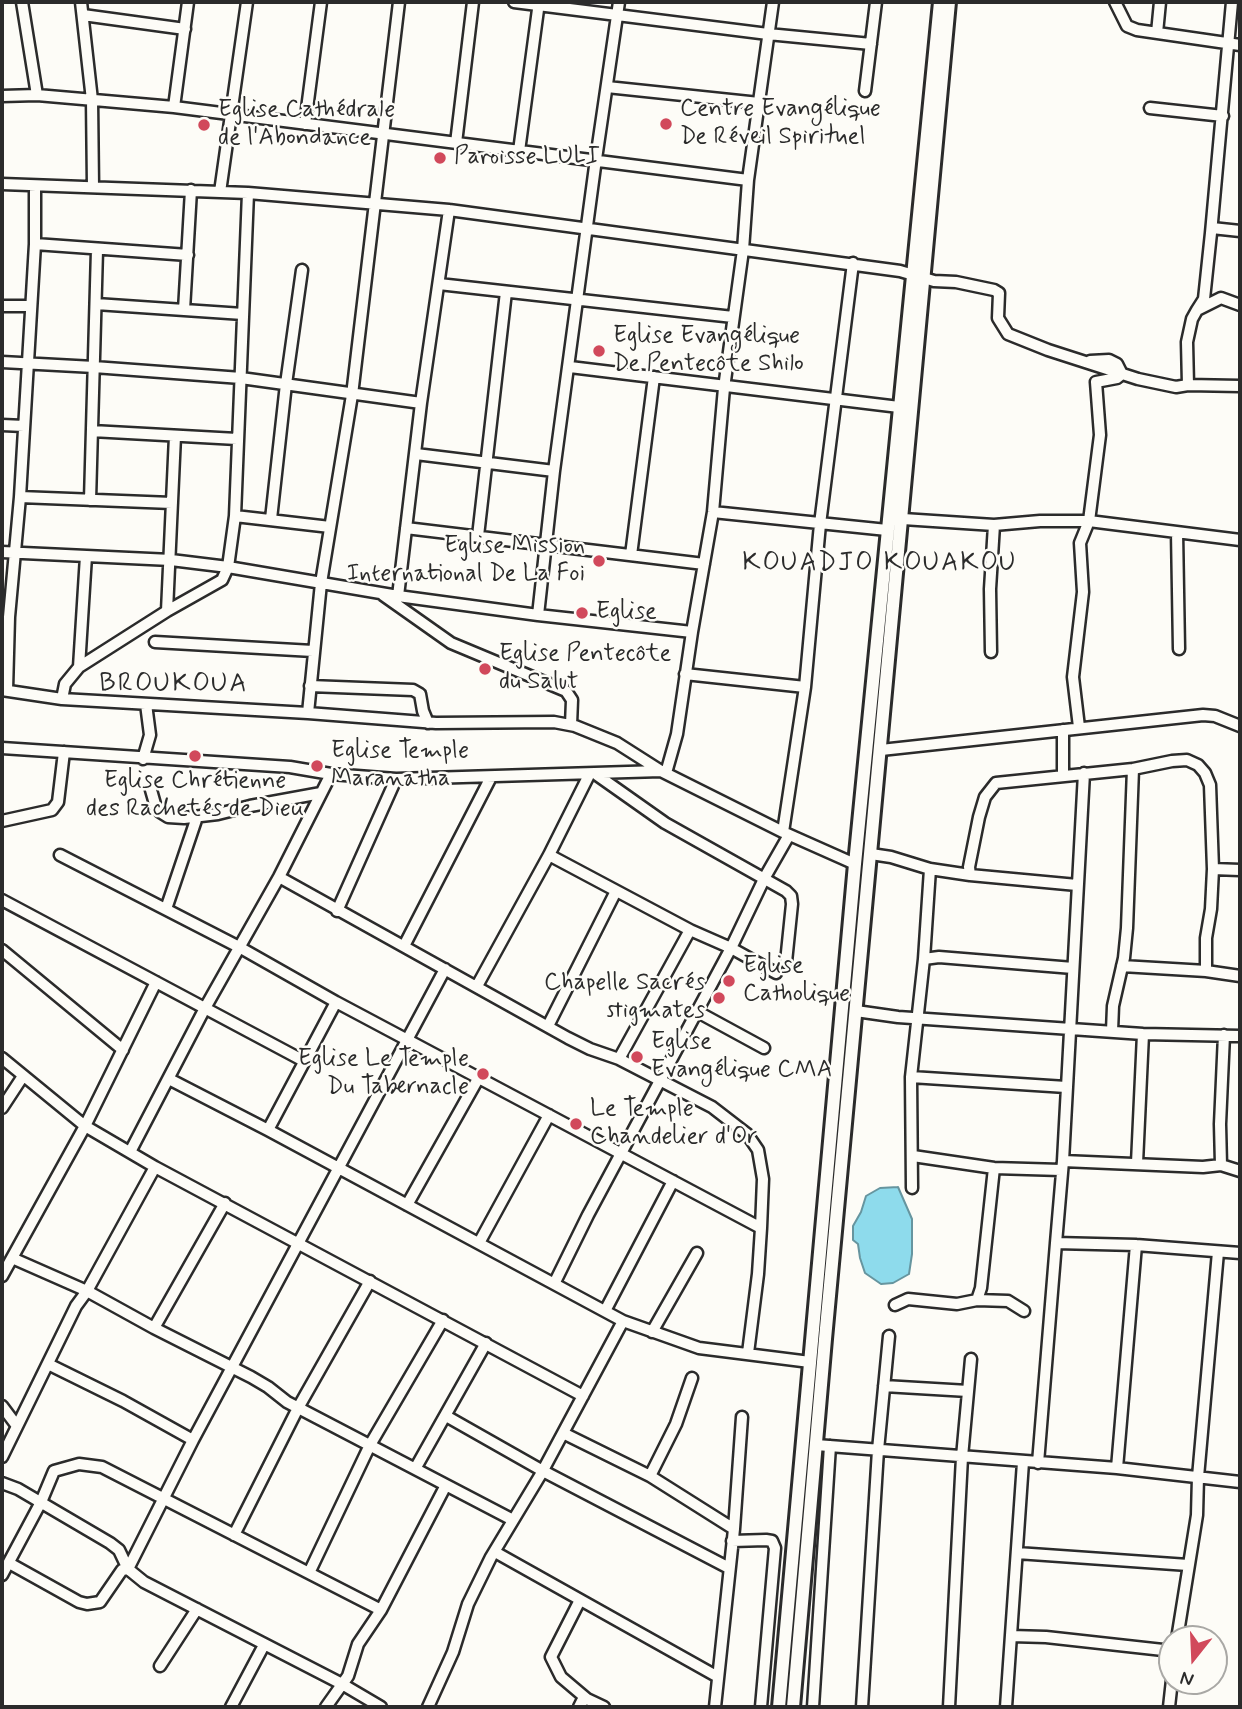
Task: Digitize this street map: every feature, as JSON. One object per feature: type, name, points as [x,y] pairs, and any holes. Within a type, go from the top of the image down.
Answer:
[{"type":"main road","points":[[933,2],[942,28]]},
{"type":"main road","points":[[940,2],[942,28]]},
{"type":"main road","points":[[793,1707],[903,519],[918,276],[942,28],[949,2]]},
{"type":"main road","points":[[942,28],[955,9],[956,2]]},
{"type":"main road","points":[[779,1707],[887,530],[899,407],[918,276]]},
{"type":"street","points":[[22,2],[37,95]]},
{"type":"street","points":[[81,2],[92,100],[93,187]]},
{"type":"street","points":[[174,107],[188,2]]},
{"type":"street","points":[[220,192],[247,2]]},
{"type":"street","points":[[305,124],[321,2]]},
{"type":"street","points":[[308,712],[321,583],[352,395],[399,2]]},
{"type":"street","points":[[456,143],[473,2]]},
{"type":"street","points":[[514,2],[539,3],[768,34],[871,44]]},
{"type":"street","points":[[538,615],[554,471],[619,2]]},
{"type":"street","points":[[663,772],[677,734],[713,512],[724,387],[772,2]]},
{"type":"street","points":[[865,91],[876,2]]},
{"type":"street","points":[[1115,2],[1127,26],[1235,45]]},
{"type":"street","points":[[1157,33],[1160,2]]},
{"type":"street","points":[[1188,385],[1188,342],[1192,319],[1204,299],[1223,116],[1235,45],[1232,2]]},
{"type":"street","points":[[519,151],[539,3]]},
{"type":"street","points":[[83,15],[185,29]]},
{"type":"street","points":[[607,87],[758,103]]},
{"type":"street","points":[[2,96],[37,95],[174,107],[748,180]]},
{"type":"street","points":[[1150,108],[1223,116]]},
{"type":"street","points":[[2,184],[191,190],[374,203],[449,210],[853,263],[994,290],[999,293],[998,318],[1009,334],[1084,362],[1160,385],[1180,388],[1188,385],[1240,386]]},
{"type":"street","points":[[35,186],[35,244],[20,497],[5,617],[4,690],[62,699],[308,712],[428,723],[554,722],[571,725],[617,743],[663,772],[855,864]]},
{"type":"street","points":[[184,310],[191,190]]},
{"type":"street","points":[[62,699],[65,684],[79,667],[167,611],[222,580],[228,567],[235,516],[248,193]]},
{"type":"street","points":[[398,596],[421,403],[449,210]]},
{"type":"street","points":[[1212,228],[1240,231]]},
{"type":"street","points":[[35,244],[188,255]]},
{"type":"street","points":[[90,500],[97,250]]},
{"type":"street","points":[[555,1282],[731,948],[786,833],[805,687],[820,524],[853,263]]},
{"type":"street","points":[[271,519],[302,270]]},
{"type":"street","points":[[439,284],[733,317]]},
{"type":"street","points":[[478,536],[506,292]]},
{"type":"street","points":[[1197,310],[1220,298],[1240,305]]},
{"type":"street","points":[[96,304],[243,314]]},
{"type":"street","points":[[2,306],[30,306]]},
{"type":"street","points":[[2,362],[241,378],[421,403]]},
{"type":"street","points":[[570,367],[899,407]]},
{"type":"street","points":[[1079,727],[1073,677],[1083,592],[1080,543],[1089,521],[1100,435],[1096,382],[1117,378],[1122,374]]},
{"type":"street","points":[[631,555],[654,377]]},
{"type":"street","points":[[2,425],[24,426]]},
{"type":"street","points":[[92,431],[237,439]]},
{"type":"street","points":[[167,611],[175,436]]},
{"type":"street","points":[[416,454],[554,471]]},
{"type":"street","points":[[20,497],[172,503]]},
{"type":"street","points":[[713,512],[887,530]]},
{"type":"street","points":[[235,516],[330,527]]},
{"type":"street","points":[[903,519],[994,525],[1089,521],[1240,540]]},
{"type":"street","points":[[990,652],[994,525]]},
{"type":"street","points":[[406,528],[704,564]]},
{"type":"street","points":[[1177,532],[1179,649]]},
{"type":"street","points":[[2,552],[171,560],[398,596],[692,632]]},
{"type":"street","points":[[79,667],[86,556]]},
{"type":"street","points":[[379,593],[451,643],[566,691],[572,700],[571,725]]},
{"type":"street","points":[[155,642],[313,651]]},
{"type":"street","points":[[685,674],[805,687]]},
{"type":"street","points":[[310,686],[413,690],[420,694],[428,723]]},
{"type":"street","points":[[143,759],[149,735],[146,704]]},
{"type":"street","points":[[881,750],[1203,715],[1215,716],[1240,726]]},
{"type":"street","points":[[1063,730],[1063,775]]},
{"type":"street","points":[[2,748],[289,767],[331,774],[396,779],[663,772]]},
{"type":"street","points":[[2,821],[52,810],[58,802],[64,752]]},
{"type":"street","points":[[970,875],[969,867],[979,817],[991,788],[1003,781],[1133,769],[1186,760],[1198,765],[1210,785],[1213,869],[1206,939],[1206,971]]},
{"type":"street","points":[[1112,1031],[1113,1006],[1122,966],[1129,908],[1133,769]]},
{"type":"street","points":[[1038,1463],[1062,1165],[1084,773]]},
{"type":"street","points":[[130,1152],[205,1008],[279,877],[331,774]]},
{"type":"street","points":[[477,986],[593,775]]},
{"type":"street","points":[[593,775],[665,822],[786,891],[792,904],[786,962]]},
{"type":"street","points":[[404,946],[491,777]]},
{"type":"street","points":[[337,911],[396,779]]},
{"type":"street","points":[[151,790],[160,812],[168,817],[218,814],[321,793]]},
{"type":"street","points":[[166,909],[197,817]]},
{"type":"street","points":[[871,854],[930,869],[1077,885]]},
{"type":"street","points":[[60,855],[239,947],[336,1002],[761,1228]]},
{"type":"street","points":[[549,855],[776,973]]},
{"type":"street","points":[[912,1188],[911,1077],[915,1018],[924,959],[930,869]]},
{"type":"street","points":[[1213,869],[1240,870]]},
{"type":"street","points":[[279,877],[590,1049],[619,1059],[712,1107],[747,1134],[758,1150],[763,1179],[758,1274],[748,1353]]},
{"type":"street","points":[[548,1026],[616,891]]},
{"type":"street","points":[[2,900],[304,1061]]},
{"type":"street","points":[[619,1059],[690,930]]},
{"type":"street","points":[[2,950],[122,1050]]},
{"type":"street","points":[[924,959],[939,957],[1073,968]]},
{"type":"street","points":[[1122,966],[1206,971],[1240,976]]},
{"type":"street","points":[[128,1569],[193,1440],[445,969]]},
{"type":"street","points":[[2,1276],[85,1126],[156,982]]},
{"type":"street","points":[[268,1130],[336,1002]]},
{"type":"street","points":[[856,1011],[915,1018],[1143,1034],[1240,1036]]},
{"type":"street","points":[[696,1012],[764,1048]]},
{"type":"street","points":[[1137,1163],[1143,1034]]},
{"type":"street","points":[[1221,1165],[1224,1035]]},
{"type":"street","points":[[2,1058],[85,1126],[155,1167],[583,1396]]},
{"type":"street","points":[[2,1108],[23,1076]]},
{"type":"street","points":[[407,1205],[479,1077]]},
{"type":"street","points":[[911,1077],[1066,1087]]},
{"type":"street","points":[[169,1079],[555,1282],[623,1321],[699,1348],[810,1362]]},
{"type":"street","points":[[479,1243],[549,1115]]},
{"type":"street","points":[[913,1156],[994,1168],[1137,1163],[1203,1167],[1221,1165],[1240,1171]]},
{"type":"street","points":[[2,1457],[76,1306],[87,1291],[155,1167]]},
{"type":"street","points":[[977,1300],[981,1288],[994,1168]]},
{"type":"street","points":[[605,1311],[673,1181]]},
{"type":"street","points":[[154,1328],[225,1203]]},
{"type":"street","points":[[1056,1243],[1136,1245],[1240,1253]]},
{"type":"street","points":[[1117,1468],[1136,1245]]},
{"type":"street","points":[[1179,1625],[1198,1515],[1198,1476],[1217,1252]]},
{"type":"street","points":[[652,1332],[697,1253]]},
{"type":"street","points":[[12,1258],[87,1291],[268,1387],[298,1408],[513,1520]]},
{"type":"street","points":[[234,1535],[298,1408],[370,1281]]},
{"type":"street","points":[[895,1305],[908,1299],[957,1304],[977,1300],[1008,1301],[1024,1311]]},
{"type":"street","points":[[309,1573],[370,1445],[443,1320]]},
{"type":"street","points":[[428,1707],[453,1652],[468,1604],[623,1321]]},
{"type":"street","points":[[862,1707],[878,1450],[889,1336]]},
{"type":"street","points":[[415,1469],[486,1343]]},
{"type":"street","points":[[950,1707],[962,1457],[971,1359]]},
{"type":"street","points":[[48,1364],[193,1440]]},
{"type":"street","points":[[650,1476],[676,1424],[692,1378]]},
{"type":"street","points":[[884,1386],[968,1391]]},
{"type":"street","points":[[2,1406],[17,1426]]},
{"type":"street","points":[[446,1416],[543,1471],[729,1567]]},
{"type":"street","points":[[715,1707],[734,1529],[742,1417]]},
{"type":"street","points":[[563,1433],[650,1476],[734,1529]]},
{"type":"street","points":[[816,1445],[1117,1468],[1240,1482]]},
{"type":"street","points":[[813,1707],[830,1446]]},
{"type":"street","points":[[1006,1707],[1023,1462]]},
{"type":"street","points":[[2,1575],[41,1502],[54,1471],[79,1464],[102,1467],[381,1610]]},
{"type":"street","points":[[2,1483],[41,1502],[120,1550],[128,1569],[144,1582],[342,1684],[381,1707]]},
{"type":"street","points":[[326,1707],[352,1667],[358,1644],[381,1610],[446,1485]]},
{"type":"street","points":[[732,1541],[766,1539],[772,1541],[775,1548],[761,1707]]},
{"type":"street","points":[[495,1552],[718,1677]]},
{"type":"street","points":[[1017,1553],[1188,1565]]},
{"type":"street","points":[[9,1563],[64,1595],[87,1604],[100,1602],[122,1570],[128,1569]]},
{"type":"street","points":[[580,1600],[551,1657],[561,1677],[587,1699],[604,1707]]},
{"type":"street","points":[[160,1666],[197,1609]]},
{"type":"street","points":[[1012,1636],[1046,1637],[1158,1649]]},
{"type":"street","points":[[230,1707],[264,1645]]},
{"type":"street","points":[[579,1707],[582,1700],[587,1699]]},
{"type":"water","points":[[898,1187],[912,1219],[909,1274],[893,1283],[881,1284],[865,1273],[858,1244],[853,1240],[853,1226],[866,1196],[880,1188]]},
{"type":"place","name":"Centre Evangélique De Réveil Spirituel","points":[[666,124]]},
{"type":"place","name":"Eglise Cathédrale de l'Abondance","points":[[204,125]]},
{"type":"place","name":"Paroisse LULI","points":[[440,158]]},
{"type":"place","name":"Eglise Evangélique De Pentecôte Shilo","points":[[599,351]]},
{"type":"place","name":"Eglise Mission International De La Foi","points":[[599,561]]},
{"type":"place","name":"Eglise","points":[[582,613]]},
{"type":"place","name":"Eglise Pentecôte du Salut","points":[[485,669]]},
{"type":"place","name":"Eglise Chrétienne des Rachetés de Dieu","points":[[195,756]]},
{"type":"place","name":"Eglise Temple Maranatha","points":[[317,766]]},
{"type":"place","name":"Eglise Catholique","points":[[729,981]]},
{"type":"place","name":"Chapelle Sacrés stigmates","points":[[719,998]]},
{"type":"place","name":"Eglise Evangélique CMA","points":[[637,1057]]},
{"type":"place","name":"Eglise Le Temple Du Tabernacle","points":[[483,1074]]},
{"type":"place","name":"Le Temple Chandelier d'Or","points":[[576,1124]]},
{"type":"district","name":"KOUADJO KOUAKOU","points":[[880,565]]},
{"type":"district","name":"BROUKOUA","points":[[174,686]]}]
